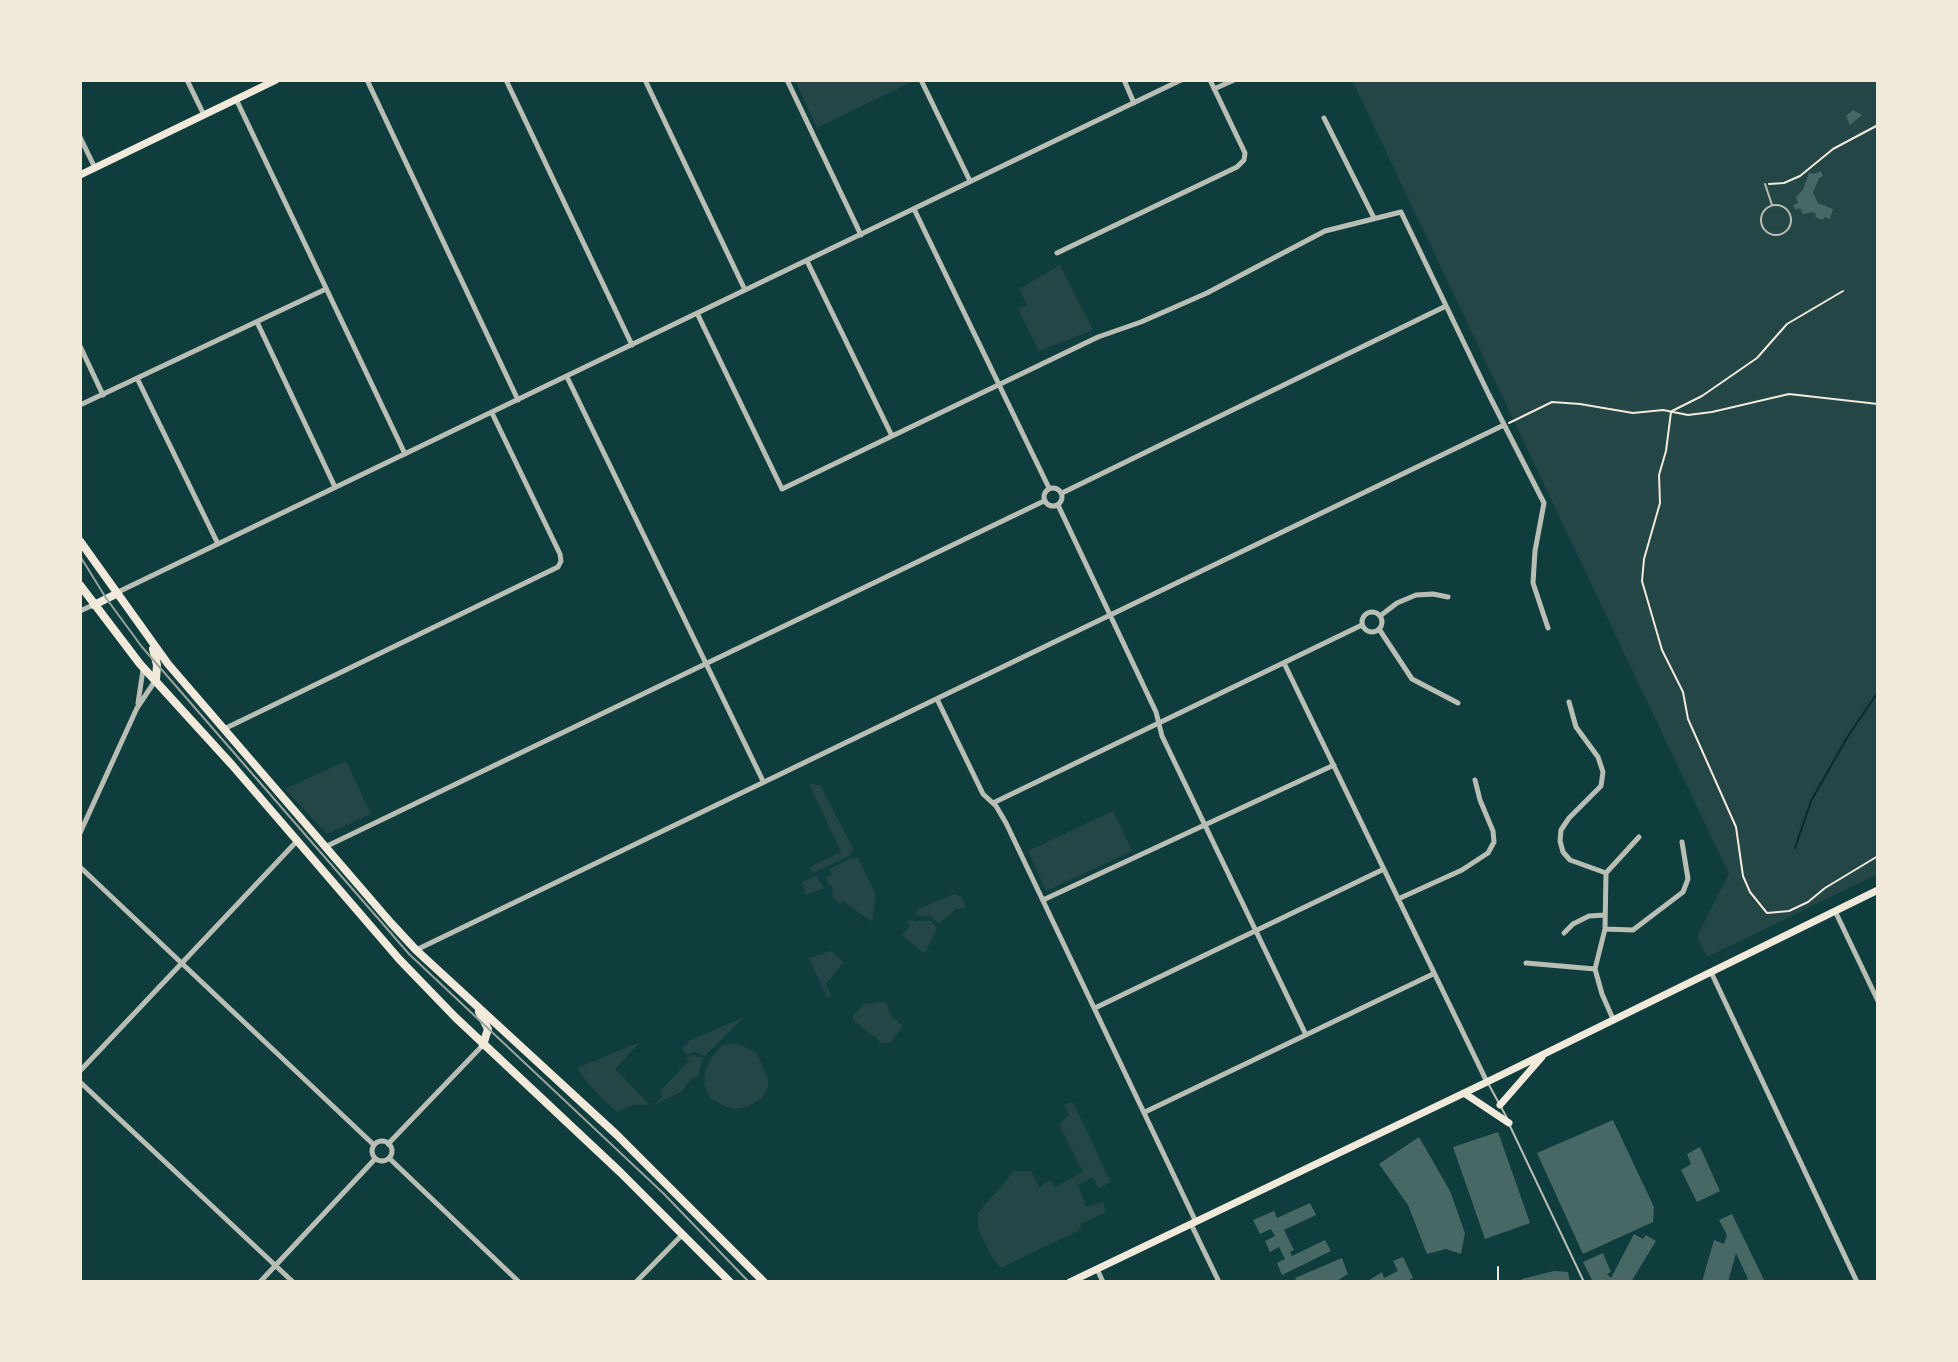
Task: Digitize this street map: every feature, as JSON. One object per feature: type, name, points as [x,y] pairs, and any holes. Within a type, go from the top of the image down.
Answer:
[{"type":"highway","points":[[80,541],[147,637],[416,950],[617,1135],[764,1282]]},
{"type":"highway","points":[[80,585],[140,664],[399,959],[483,1045],[683,1233],[730,1282]]},
{"type":"highway","points":[[94,605],[116,594]]},
{"type":"highway","points":[[147,637],[157,662],[156,680]]},
{"type":"highway","points":[[207,737],[223,729]]},
{"type":"highway","points":[[399,959],[416,950]]},
{"type":"highway","points":[[470,998],[488,1029],[483,1045]]},
{"type":"main road","points":[[80,175],[276,80]]},
{"type":"main road","points":[[1070,1282],[1878,890]]},
{"type":"main road","points":[[1500,1105],[1546,1053]]},
{"type":"main road","points":[[1464,1093],[1509,1123]]},
{"type":"street","points":[[187,80],[204,115]]},
{"type":"street","points":[[367,80],[518,400]]},
{"type":"street","points":[[506,80],[632,345]]},
{"type":"street","points":[[645,80],[745,290]]},
{"type":"street","points":[[787,80],[861,235]]},
{"type":"street","points":[[921,80],[970,181]]},
{"type":"street","points":[[1124,80],[1134,103]]},
{"type":"street","points":[[116,594],[1181,80]]},
{"type":"street","points":[[1057,253],[1237,167],[1244,160],[1245,153],[1210,80]]},
{"type":"street","points":[[1214,89],[1234,80]]},
{"type":"street","points":[[236,99],[405,454]]},
{"type":"street","points":[[1324,118],[1374,218]]},
{"type":"street","points":[[80,137],[95,168]]},
{"type":"street","points":[[914,209],[1049,488]]},
{"type":"street","points":[[697,313],[782,489],[1098,337],[1207,293],[1325,231],[1401,212],[1544,503],[1533,583],[1548,628]]},
{"type":"street","points":[[807,261],[892,436]]},
{"type":"street","points":[[80,405],[326,289]]},
{"type":"street","points":[[1062,493],[1446,306]]},
{"type":"street","points":[[257,322],[335,487]]},
{"type":"street","points":[[80,346],[103,395]]},
{"type":"street","points":[[567,377],[763,781]]},
{"type":"street","points":[[137,378],[218,544]]},
{"type":"street","points":[[223,729],[558,567],[560,554],[492,412]]},
{"type":"street","points":[[416,950],[1504,425]]},
{"type":"street","points":[[1044,501],[1049,488],[1062,493]]},
{"type":"street","points":[[1058,505],[1062,493]]},
{"type":"street","points":[[1044,501],[1052,506],[1058,505]]},
{"type":"street","points":[[325,847],[1044,501]]},
{"type":"street","points":[[1058,505],[1156,712],[1162,736],[1306,1035]]},
{"type":"street","points":[[1380,616],[1397,603],[1416,595],[1448,597]]},
{"type":"street","points":[[80,611],[94,605]]},
{"type":"street","points":[[1362,625],[1363,618],[1375,612],[1382,621],[1379,629]]},
{"type":"street","points":[[1362,625],[1370,632],[1379,629]]},
{"type":"street","points":[[993,803],[1362,625]]},
{"type":"street","points":[[1379,629],[1412,679],[1458,703]]},
{"type":"street","points":[[1284,663],[1487,1082]]},
{"type":"street","points":[[137,708],[143,675],[140,664]]},
{"type":"street","points":[[80,833],[137,708],[156,680]]},
{"type":"street","points":[[937,699],[983,794],[1006,823],[1145,1112],[1219,1282]]},
{"type":"street","points":[[1569,702],[1576,727],[1598,757],[1603,772],[1601,786],[1569,818],[1561,830],[1560,841],[1563,852],[1570,860],[1606,873]]},
{"type":"street","points":[[1043,900],[1334,765]]},
{"type":"street","points":[[1398,899],[1470,866],[1488,853],[1494,842],[1493,831],[1475,780]]},
{"type":"street","points":[[1613,1019],[1595,969],[1605,929],[1606,873],[1639,837]]},
{"type":"street","points":[[80,1071],[297,841]]},
{"type":"street","points":[[1605,929],[1633,930],[1683,892],[1688,879],[1682,842]]},
{"type":"street","points":[[80,867],[374,1145]]},
{"type":"street","points":[[1095,1008],[1384,869]]},
{"type":"street","points":[[1835,911],[1878,1001]]},
{"type":"street","points":[[1564,933],[1589,916],[1605,915]]},
{"type":"street","points":[[1526,963],[1595,969]]},
{"type":"street","points":[[1711,971],[1857,1282]]},
{"type":"street","points":[[1145,1112],[1433,974]]},
{"type":"street","points":[[388,1144],[483,1045]]},
{"type":"street","points":[[80,1082],[293,1282]]},
{"type":"street","points":[[381,1142],[388,1144],[391,1150],[389,1158],[383,1161],[375,1159],[372,1153],[374,1145],[381,1142]]},
{"type":"street","points":[[389,1158],[519,1282]]},
{"type":"street","points":[[260,1282],[375,1159]]},
{"type":"street","points":[[636,1282],[683,1233]]},
{"type":"street","points":[[1097,1269],[1103,1282]]},
{"type":"lane","points":[[1765,184],[1772,205]]},
{"type":"lane","points":[[1772,205],[1786,209],[1790,218],[1789,227],[1778,235],[1765,231],[1761,223],[1762,214],[1772,205]]},
{"type":"lane","points":[[1487,1082],[1584,1282]]},
{"type":"path","points":[[1765,184],[1784,183],[1800,176],[1833,149],[1878,125]]},
{"type":"path","points":[[1671,412],[1702,396],[1757,358],[1787,324],[1843,291]]},
{"type":"path","points":[[1504,425],[1552,402],[1633,413],[1688,415],[1789,394],[1878,404]]},
{"type":"path","points":[[1671,412],[1659,475],[1660,503],[1644,559],[1642,581],[1662,650],[1683,692],[1688,719],[1736,827],[1743,876],[1750,892],[1767,913],[1789,911],[1878,856]]},
{"type":"path","points":[[1498,1267],[1498,1282]]},
{"type":"shaded area","points":[[795,80],[913,80],[913,81],[817,128]]},
{"type":"shaded area","points":[[1352,80],[1878,80],[1878,874],[1707,957],[1697,936],[1729,874]]},
{"type":"shaded area","points":[[1060,265],[1093,330],[1039,351],[1018,309],[1027,305],[1019,289]]},
{"type":"shaded area","points":[[346,761],[371,814],[327,834],[285,789]]},
{"type":"shaded area","points":[[809,784],[820,785],[854,850],[850,852],[851,855],[813,873],[810,867],[841,852]]},
{"type":"shaded area","points":[[1113,811],[1132,851],[1046,891],[1028,851]]},
{"type":"shaded area","points":[[858,858],[876,895],[872,922],[843,901],[840,904],[833,899],[832,886],[825,877],[832,874],[829,869]]},
{"type":"shaded area","points":[[816,876],[825,888],[806,895],[802,882]]},
{"type":"shaded area","points":[[954,894],[962,897],[966,907],[956,909],[939,923],[930,916],[914,915],[919,909]]},
{"type":"shaded area","points":[[911,919],[931,921],[937,928],[925,954],[902,935],[910,926],[907,923]]},
{"type":"shaded area","points":[[831,951],[844,962],[826,984],[831,995],[828,999],[809,958]]},
{"type":"shaded area","points":[[886,1002],[890,1015],[903,1026],[890,1043],[882,1043],[853,1020],[853,1016],[864,1004]]},
{"type":"shaded area","points":[[744,1017],[705,1056],[695,1052],[686,1055],[682,1047],[687,1042]]},
{"type":"shaded area","points":[[640,1042],[615,1069],[650,1105],[633,1105],[617,1112],[591,1087],[577,1068]]},
{"type":"shaded area","points":[[739,1044],[757,1053],[768,1079],[768,1087],[762,1098],[747,1107],[736,1109],[710,1098],[704,1084],[705,1072],[722,1045]]},
{"type":"shaded area","points":[[687,1057],[703,1058],[698,1076],[691,1079],[681,1092],[652,1106],[662,1097],[660,1091],[689,1061]]},
{"type":"shaded area","points":[[1073,1102],[1111,1182],[1098,1188],[1093,1177],[1078,1185],[1086,1207],[1103,1202],[1106,1212],[1081,1224],[1079,1230],[1001,1268],[978,1229],[978,1213],[1014,1171],[1031,1171],[1039,1187],[1051,1180],[1055,1187],[1083,1172],[1059,1124],[1069,1115],[1064,1105]]},
{"type":"building","points":[[1853,110],[1862,115],[1850,125],[1846,116]]},
{"type":"building","points":[[1821,171],[1823,176],[1813,192],[1818,203],[1833,209],[1830,219],[1824,217],[1823,220],[1815,217],[1813,212],[1803,214],[1800,208],[1796,210],[1793,205],[1798,203],[1796,197],[1803,190],[1809,173]]},
{"type":"building","points":[[1613,1120],[1654,1207],[1653,1222],[1583,1254],[1537,1153]]},
{"type":"building","points":[[1498,1132],[1530,1223],[1485,1239],[1453,1147]]},
{"type":"building","points":[[1419,1137],[1450,1191],[1465,1233],[1461,1254],[1446,1249],[1427,1254],[1408,1205],[1379,1164]]},
{"type":"building","points":[[1700,1147],[1720,1191],[1697,1202],[1681,1170],[1691,1164],[1687,1154]]},
{"type":"building","points":[[1310,1203],[1316,1215],[1284,1230],[1294,1250],[1290,1252],[1292,1256],[1325,1240],[1331,1251],[1282,1275],[1277,1263],[1285,1259],[1279,1247],[1270,1252],[1265,1241],[1275,1236],[1271,1229],[1260,1234],[1253,1220],[1274,1211],[1277,1218]]},
{"type":"building","points":[[1732,1214],[1765,1282],[1742,1282],[1748,1279],[1736,1253],[1728,1282],[1702,1282],[1714,1240],[1724,1244],[1727,1235],[1719,1220]]},
{"type":"building","points":[[1634,1234],[1643,1239],[1646,1235],[1656,1241],[1631,1282],[1593,1282],[1583,1262],[1603,1253],[1611,1272],[1607,1274],[1611,1278]]},
{"type":"building","points":[[1403,1257],[1413,1278],[1404,1282],[1366,1282],[1382,1272],[1384,1278],[1398,1271],[1393,1261]]},
{"type":"building","points":[[1342,1258],[1348,1274],[1335,1282],[1297,1282],[1295,1278]]},
{"type":"building","points":[[1554,1271],[1568,1272],[1570,1282],[1521,1282],[1522,1279]]},
{"type":"waterway","points":[[1795,848],[1811,801],[1848,736],[1878,692]]},
{"type":"tram line","points":[[80,556],[142,647],[409,954],[663,1193],[749,1282]]}]
